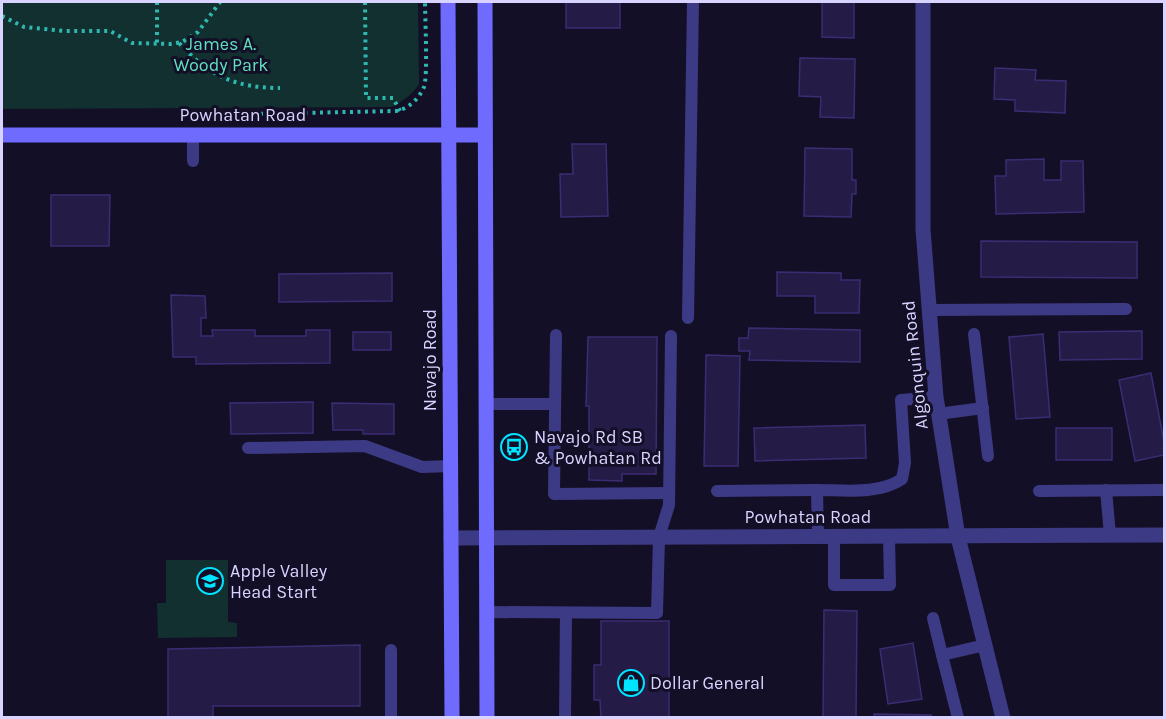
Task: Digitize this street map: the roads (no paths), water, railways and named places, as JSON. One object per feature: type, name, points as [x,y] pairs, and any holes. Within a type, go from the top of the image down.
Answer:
[{"type":"main road","name":"Navajo Road","points":[[448,2],[452,717]]},
{"type":"main road","points":[[485,2],[487,717]]},
{"type":"main road","name":"Powhatan Road","points":[[2,135],[485,135]]},
{"type":"street","name":"Algonquin Road","points":[[922,2],[923,229],[936,397],[957,537],[1003,717]]},
{"type":"street","name":"Powhatan Road","points":[[452,538],[1164,535]]},
{"type":"lane","points":[[688,318],[693,2]]},
{"type":"lane","points":[[193,134],[193,161]]},
{"type":"lane","points":[[929,310],[1126,309]]},
{"type":"lane","points":[[974,334],[988,456]]},
{"type":"lane","points":[[556,335],[554,494],[669,494]]},
{"type":"lane","points":[[487,612],[657,613],[659,537],[669,505],[671,336]]},
{"type":"lane","points":[[717,491],[868,490],[891,487],[902,479],[905,463],[901,400],[936,397]]},
{"type":"lane","points":[[486,405],[555,404]]},
{"type":"lane","points":[[938,414],[983,408]]},
{"type":"lane","points":[[248,448],[365,446],[422,466],[451,466]]},
{"type":"lane","points":[[817,490],[834,585],[890,585],[889,537]]},
{"type":"lane","points":[[1106,490],[1110,535]]},
{"type":"lane","points":[[1039,491],[1162,490]]},
{"type":"lane","points":[[566,613],[566,717]]},
{"type":"lane","points":[[933,618],[958,717]]},
{"type":"lane","points":[[942,656],[985,645]]},
{"type":"lane","points":[[391,650],[391,717]]},
{"type":"place","name":"Navajo Rd SB & Powhatan Rd","points":[[514,447]]},
{"type":"place","name":"Apple Valley Head Start","points":[[210,581]]},
{"type":"place","name":"Dollar General","points":[[631,683]]},
{"type":"park label","name":"James A. Woody Park","points":[[221,54]]}]
